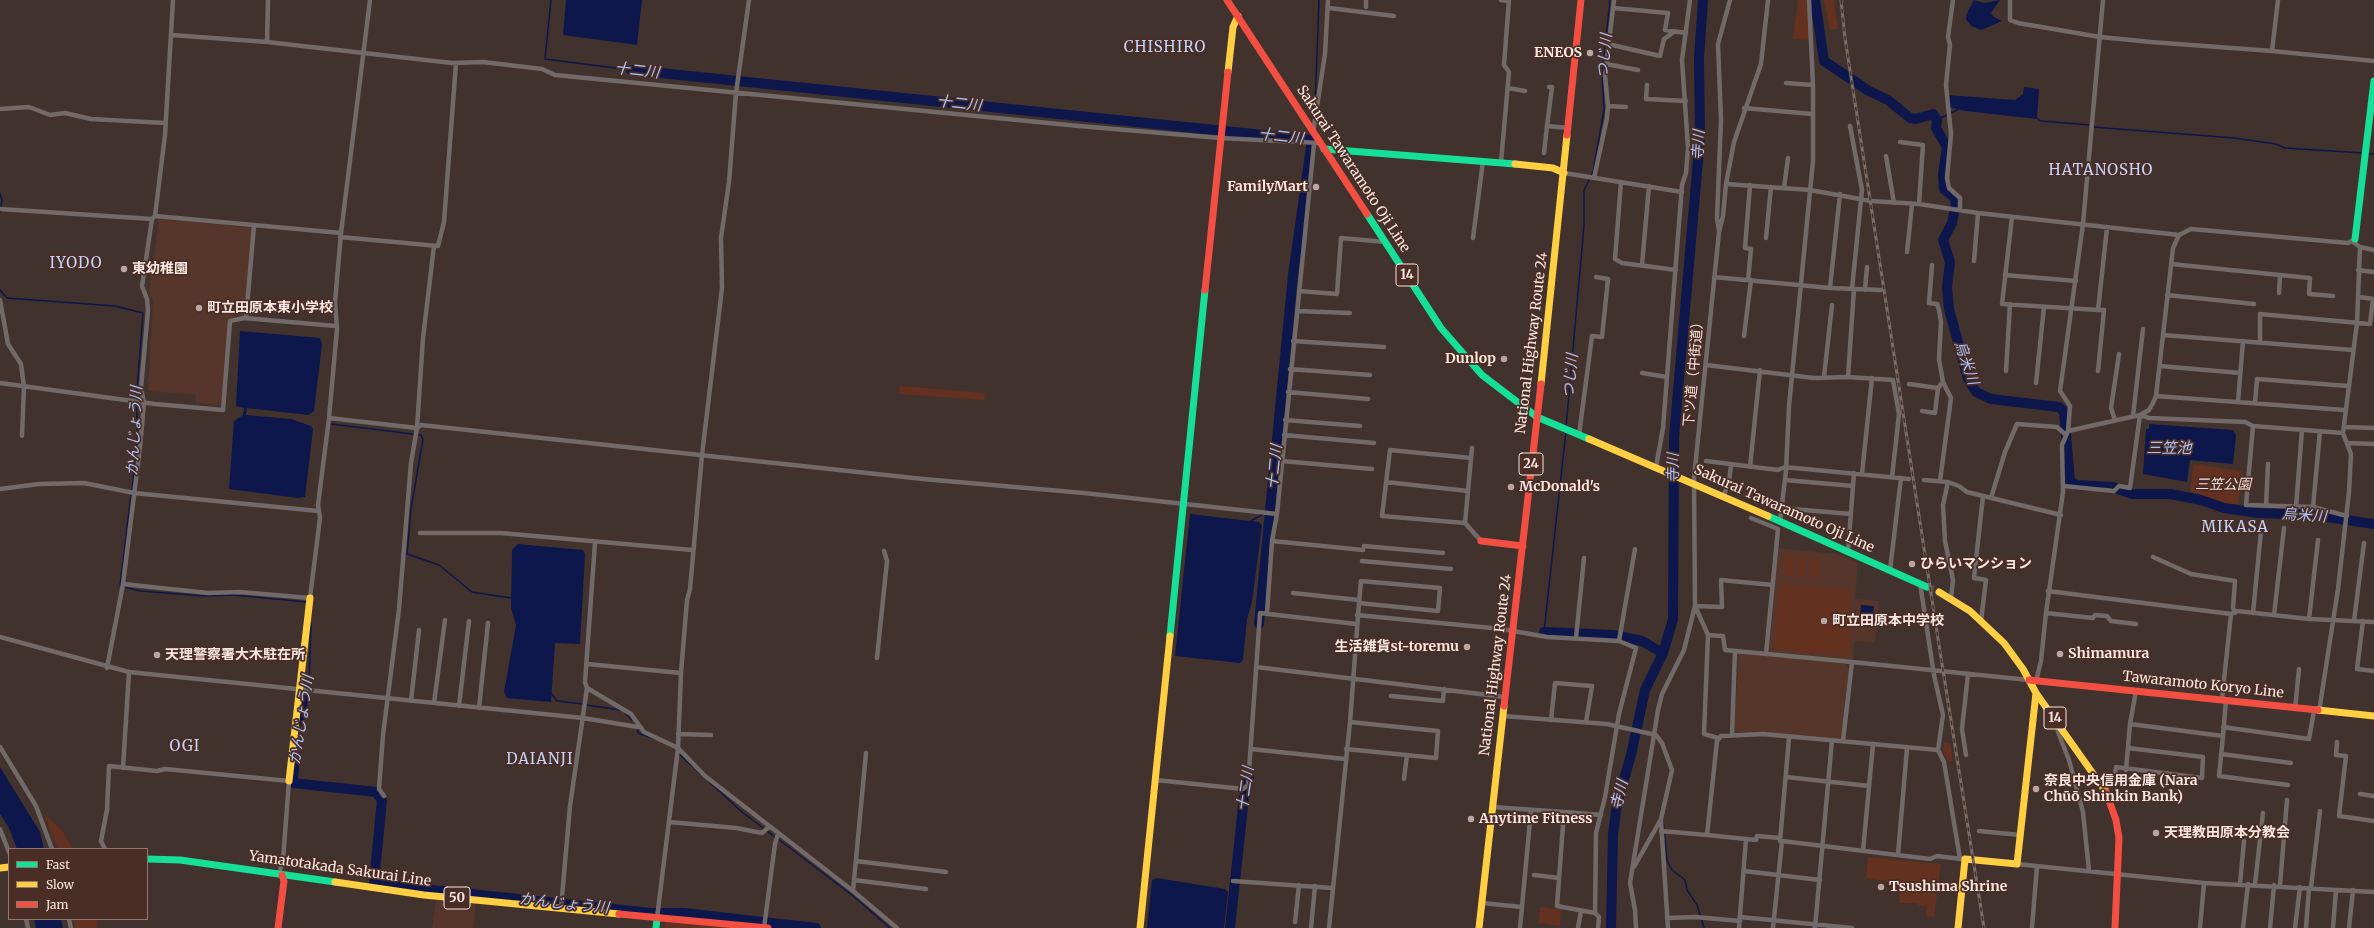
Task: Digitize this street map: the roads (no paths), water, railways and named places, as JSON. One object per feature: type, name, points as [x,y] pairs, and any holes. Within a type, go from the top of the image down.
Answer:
[{"type":"main road","name":"Sakurai Tawaramoto Oji Line","points":[[1227,0],[1320,145],[1441,328],[1457,348],[1487,379],[1525,410],[1536,417],[1659,468],[1927,587]]},
{"type":"main road","name":"National Highway Route 24","points":[[1479,928],[1569,128],[1581,0]]},
{"type":"main road","points":[[1140,928],[1221,134],[1233,27],[1238,16]]},
{"type":"main road","points":[[2354,241],[2374,81]]},
{"type":"main road","points":[[1320,145],[1553,168],[1564,173]]},
{"type":"main road","points":[[1481,541],[1523,546]]},
{"type":"main road","name":"14","points":[[1939,592],[1951,598],[1982,621],[2004,642],[2033,680],[2036,692],[2105,789],[2116,820],[2119,838],[2115,928]]},
{"type":"main road","points":[[289,781],[301,690],[310,598]]},
{"type":"main road","name":"Tawaramoto Koryo Line","points":[[2033,680],[2295,709],[2374,716]]},
{"type":"main road","points":[[1958,928],[1962,859],[2017,864],[2036,692]]},
{"type":"main road","name":"Yamatotakada Sakurai Line","points":[[148,859],[180,860],[424,895],[561,905],[766,925]]},
{"type":"main road","points":[[278,928],[284,881],[280,874]]},
{"type":"main road","points":[[656,928],[657,915]]},
{"type":"street","points":[[107,668],[123,584],[144,403],[141,388],[148,310],[147,299],[142,286],[154,217],[165,123],[172,35],[173,0]]},
{"type":"street","points":[[267,42],[268,0]]},
{"type":"street","points":[[123,584],[201,593],[240,592],[310,598],[320,518],[318,511],[329,418],[336,326],[335,302],[340,235],[370,0]]},
{"type":"street","points":[[657,915],[678,748],[680,673],[702,455],[722,288],[721,238],[729,182],[736,93],[748,0]]},
{"type":"street","points":[[1313,133],[1325,54],[1328,0]]},
{"type":"street","points":[[1366,0],[1366,7]]},
{"type":"street","points":[[1500,162],[1509,72],[1504,65],[1509,0],[1501,0]]},
{"type":"street","points":[[1591,178],[1608,106],[1605,76],[1614,0]]},
{"type":"street","points":[[1659,468],[1682,192],[1686,173],[1688,148],[1686,101],[1682,60],[1690,0]]},
{"type":"street","points":[[1719,232],[1717,218],[1722,120],[1718,44],[1730,0]]},
{"type":"street","name":"下ツ道（中街道）","points":[[1718,740],[1704,734],[1708,635],[1695,606],[1692,483],[1706,365],[1719,232],[1723,216],[1726,184],[1734,142],[1744,108],[1756,82],[1761,64],[1768,0]]},
{"type":"street","points":[[1780,521],[1785,480],[1792,375],[1802,284],[1813,147],[1813,85],[1809,0]]},
{"type":"street","points":[[1953,0],[1948,36],[1950,45],[1946,85],[1951,134],[1947,181],[1949,188],[1960,198],[1957,209]]},
{"type":"street","points":[[2010,0],[2009,16],[2012,22],[2100,37],[2374,61]]},
{"type":"street","points":[[1708,635],[1723,636],[1725,650],[2033,680],[2041,662],[2048,591],[2061,515],[2063,486],[2062,445],[2067,433],[2070,406],[2060,391],[2083,224],[2103,0]]},
{"type":"street","points":[[2272,51],[2278,0]]},
{"type":"street","points":[[1328,8],[1394,16]]},
{"type":"street","points":[[1613,8],[1668,14],[1665,30],[1686,33]]},
{"type":"street","points":[[1608,44],[1660,56],[1664,39],[1674,32]]},
{"type":"street","points":[[172,35],[267,42],[456,63],[483,62],[542,69],[555,75],[736,93],[1221,134],[1228,137],[1320,145],[1293,341],[1282,461],[1272,541],[1267,613]]},
{"type":"street","points":[[0,209],[154,217],[254,225],[438,246],[444,222],[456,63]]},
{"type":"street","points":[[1606,64],[1638,70]]},
{"type":"street","points":[[1786,83],[1813,85]]},
{"type":"street","points":[[1648,85],[1646,98],[1686,101]]},
{"type":"street","points":[[1544,153],[1552,87],[1549,87]]},
{"type":"street","points":[[1508,88],[1525,91]]},
{"type":"street","points":[[1608,106],[1626,107]]},
{"type":"street","points":[[0,109],[29,107],[50,115],[65,113],[91,119],[104,118],[126,122],[165,123]]},
{"type":"street","points":[[1744,108],[1812,114]]},
{"type":"street","points":[[1547,126],[1569,128]]},
{"type":"street","points":[[1848,377],[1853,289],[1860,198],[1862,190],[1850,126]]},
{"type":"street","points":[[1900,142],[1923,145],[1919,204]]},
{"type":"street","points":[[1886,156],[1894,203]]},
{"type":"street","points":[[1784,188],[1788,158]]},
{"type":"street","points":[[1473,238],[1483,161]]},
{"type":"street","points":[[1564,173],[1682,192]]},
{"type":"street","points":[[1621,182],[1616,259],[1622,263],[1676,270]]},
{"type":"street","points":[[1726,184],[1810,190],[1894,203],[1912,205],[1919,204],[1978,213],[2179,236]]},
{"type":"street","points":[[1642,266],[1649,186]]},
{"type":"street","points":[[1744,336],[1751,249],[1745,248],[1750,186]]},
{"type":"street","points":[[1766,238],[1771,187]]},
{"type":"street","points":[[1830,288],[1840,194]]},
{"type":"street","points":[[1907,252],[1912,205]]},
{"type":"street","points":[[1974,261],[1978,213]]},
{"type":"street","points":[[2012,217],[2002,304],[2104,310],[2098,371]]},
{"type":"street","points":[[246,318],[254,225]]},
{"type":"street","points":[[2098,310],[2107,228]]},
{"type":"street","points":[[1991,498],[2005,452],[2017,424],[2057,427],[2067,433],[2114,420],[2140,415],[2149,410],[2156,396],[2173,248],[2179,236],[2191,229],[2336,242],[2354,241],[2360,247],[2374,250]]},
{"type":"street","points":[[1299,291],[1336,294],[1341,238],[1385,242]]},
{"type":"street","points":[[384,796],[379,789],[402,580],[411,463],[417,428],[423,338],[434,246]]},
{"type":"street","points":[[2223,727],[2309,739],[2317,711],[2334,620],[2347,519],[2351,454],[2343,433],[2344,410],[2357,323],[2360,247]]},
{"type":"street","points":[[2171,264],[2310,278],[2309,294],[2333,296]]},
{"type":"street","points":[[1932,265],[1929,303],[1937,304],[1940,316],[1939,359],[1943,382],[1951,398],[1940,481]]},
{"type":"street","points":[[1865,290],[1867,267]]},
{"type":"street","points":[[2358,270],[2374,272]]},
{"type":"street","points":[[2005,275],[2076,281]]},
{"type":"street","points":[[2279,294],[2280,275]]},
{"type":"street","points":[[1580,435],[1592,336],[1602,337],[1608,279],[1596,277]]},
{"type":"street","points":[[1714,277],[1802,284],[1830,288],[1881,290]]},
{"type":"street","points":[[2167,295],[2254,304]]},
{"type":"street","points":[[2260,343],[2260,314],[2370,324],[2374,299],[2358,297]]},
{"type":"street","points":[[0,300],[8,344],[21,364],[24,388],[22,436]]},
{"type":"street","points":[[2006,371],[2010,304]]},
{"type":"street","points":[[1824,377],[1832,305]]},
{"type":"street","points":[[2036,382],[2044,307]]},
{"type":"street","points":[[1297,311],[1350,313]]},
{"type":"street","points":[[0,383],[24,388],[144,403],[222,410],[230,321],[234,319],[246,318],[336,326]]},
{"type":"street","points":[[2133,416],[2143,329]]},
{"type":"street","points":[[2163,335],[2353,350]]},
{"type":"street","points":[[1293,341],[1384,347]]},
{"type":"street","points":[[2238,402],[2242,341]]},
{"type":"street","points":[[2114,420],[2111,408],[2118,354]]},
{"type":"street","points":[[1706,365],[1760,370],[1792,375],[1893,380],[1899,414],[1892,477]]},
{"type":"street","points":[[2160,366],[2240,373]]},
{"type":"street","points":[[1290,369],[1370,375]]},
{"type":"street","points":[[1750,467],[1760,370]]},
{"type":"street","points":[[1642,373],[1667,377]]},
{"type":"street","points":[[1862,474],[1872,378]]},
{"type":"street","points":[[2255,403],[2258,379],[2348,386]]},
{"type":"street","points":[[1922,411],[1935,413],[1938,388],[1943,382]]},
{"type":"street","points":[[1909,384],[1938,388]]},
{"type":"street","points":[[1288,392],[1368,399]]},
{"type":"street","points":[[2156,396],[2344,410]]},
{"type":"street","points":[[2063,486],[2114,491],[2119,486],[2132,486],[2140,415]]},
{"type":"street","points":[[2140,415],[2148,418],[2245,422],[2253,426],[2343,433]]},
{"type":"street","points":[[329,418],[417,428],[420,425],[923,479],[1276,514]]},
{"type":"street","points":[[1285,420],[1360,426]]},
{"type":"street","points":[[2253,426],[2246,505],[2313,507],[2347,519]]},
{"type":"street","points":[[2344,427],[2374,428]]},
{"type":"street","points":[[2296,507],[2302,430]]},
{"type":"street","points":[[2313,507],[2320,431]]},
{"type":"street","points":[[1284,435],[1374,443]]},
{"type":"street","points":[[2347,443],[2374,444]]},
{"type":"street","points":[[1465,523],[1472,448]]},
{"type":"street","points":[[1472,458],[1390,450],[1382,516],[1465,523],[1481,541]]},
{"type":"street","points":[[1282,461],[1372,469]]},
{"type":"street","points":[[1706,461],[1778,470],[1785,467],[1909,479]]},
{"type":"street","points":[[2266,506],[2268,464]]},
{"type":"street","points":[[1723,497],[1729,482],[1731,465]]},
{"type":"street","points":[[1848,551],[1854,473]]},
{"type":"street","points":[[1890,570],[1901,478]]},
{"type":"street","points":[[1785,480],[1853,486]]},
{"type":"street","points":[[1924,480],[1948,482],[1960,486],[1967,492],[2061,515]]},
{"type":"street","points":[[1386,482],[1468,491]]},
{"type":"street","points":[[1948,482],[1943,505],[1945,541],[1953,580],[1951,598]]},
{"type":"street","points":[[0,489],[39,484],[84,483],[134,493],[318,511]]},
{"type":"street","points":[[1982,621],[1986,580],[1974,578],[1983,496]]},
{"type":"street","points":[[1781,508],[1851,514]]},
{"type":"street","points":[[1751,518],[1778,530],[1766,654]]},
{"type":"street","points":[[2274,615],[2284,528]]},
{"type":"street","points":[[2253,613],[2261,531]]},
{"type":"street","points":[[420,533],[500,533],[595,543],[692,550]]},
{"type":"street","points":[[2309,619],[2318,540]]},
{"type":"street","points":[[1272,541],[1443,553]]},
{"type":"street","points":[[561,905],[570,806],[587,688],[585,682],[595,543]]},
{"type":"street","points":[[2354,621],[2364,543]]},
{"type":"street","points":[[1620,638],[1635,549]]},
{"type":"street","points":[[876,658],[887,561],[884,551]]},
{"type":"street","points":[[2152,557],[2191,574],[2235,581],[2224,700],[2223,736],[2219,776],[2288,785]]},
{"type":"street","points":[[1577,635],[1584,558]]},
{"type":"street","points":[[1362,561],[1451,569]]},
{"type":"street","points":[[1636,928],[1635,910],[1630,883],[1647,774],[1662,694],[1684,650],[1695,606],[1722,607],[1721,580],[1773,585]]},
{"type":"street","points":[[1293,594],[1359,601],[1438,611],[1440,588],[1361,581],[1359,601],[1356,624],[1350,722],[1346,749],[1329,928]]},
{"type":"street","points":[[1661,831],[1756,840],[1757,836],[1823,847],[1930,859],[1937,856],[1962,859],[1944,762],[1938,750],[1944,715],[1934,671],[1920,583]]},
{"type":"street","points":[[2048,591],[2233,614],[2253,613],[2309,619],[2374,622]]},
{"type":"street","points":[[1156,780],[1243,790],[1248,785],[1260,613],[1356,624]]},
{"type":"street","points":[[2046,613],[2092,618],[2095,615],[2107,616],[2111,621],[2136,624]]},
{"type":"street","points":[[1357,615],[1502,629],[1512,632],[1620,638],[1636,648],[1619,714],[1619,728],[1596,833],[1596,913],[1599,917],[1598,928]]},
{"type":"street","points":[[434,703],[445,620]]},
{"type":"street","points":[[459,706],[469,621]]},
{"type":"street","points":[[2363,621],[2357,669],[2374,671]]},
{"type":"street","points":[[479,708],[488,623]]},
{"type":"street","points":[[411,701],[419,630]]},
{"type":"street","points":[[0,637],[107,668],[129,672],[583,718],[638,727]]},
{"type":"street","points":[[1732,734],[1735,651]]},
{"type":"street","points":[[1843,741],[1852,662]]},
{"type":"street","points":[[587,664],[680,673]]},
{"type":"street","points":[[1256,666],[1505,697]]},
{"type":"street","points":[[2295,709],[2299,669]]},
{"type":"street","points":[[123,768],[129,672]]},
{"type":"street","points":[[1966,755],[1962,729],[1968,674]]},
{"type":"street","points":[[1551,720],[1554,683],[1592,686],[1586,722]]},
{"type":"street","points":[[587,688],[631,714],[638,727],[644,732],[678,748],[705,776],[778,834],[853,890],[897,928]]},
{"type":"street","points":[[1391,696],[1443,701],[1444,689]]},
{"type":"street","points":[[2126,770],[2130,724],[2136,691]]},
{"type":"street","points":[[1503,716],[1607,724],[1619,728],[1655,735],[1662,743],[1672,770],[1661,819],[1668,928]]},
{"type":"street","points":[[1346,749],[1436,758],[1438,731],[1350,722]]},
{"type":"street","points":[[2058,722],[2058,732],[2069,760],[2082,805],[2089,870]]},
{"type":"street","points":[[2130,724],[2223,736]]},
{"type":"street","points":[[678,734],[711,736]]},
{"type":"street","points":[[1707,836],[1718,740],[1722,735],[1763,734],[1789,738],[1832,740],[1938,750]]},
{"type":"street","points":[[1773,928],[1779,875],[1789,738]]},
{"type":"street","points":[[1815,926],[1832,740]]},
{"type":"street","points":[[2337,742],[2336,755],[2346,756],[2339,816],[2374,820]]},
{"type":"street","points":[[1863,851],[1873,744]]},
{"type":"street","points":[[0,747],[36,806],[52,848]]},
{"type":"street","points":[[1898,855],[1907,748]]},
{"type":"street","points":[[2105,789],[2114,781],[2116,767],[2126,770],[2202,778],[2203,757],[2128,748]]},
{"type":"street","points":[[1251,749],[1345,759]]},
{"type":"street","points":[[853,890],[866,753]]},
{"type":"street","points":[[2221,754],[2291,763]]},
{"type":"street","points":[[1404,779],[1407,755]]},
{"type":"street","points":[[104,848],[100,841],[107,810],[109,766],[157,771],[165,769],[289,781],[283,860],[280,874]]},
{"type":"street","points":[[1786,777],[1869,786]]},
{"type":"street","points":[[2360,794],[2374,796]]},
{"type":"street","points":[[2280,885],[2287,800]]},
{"type":"street","points":[[1492,807],[1601,815]]},
{"type":"street","points":[[1520,928],[1531,810]]},
{"type":"street","points":[[2306,928],[2320,811]]},
{"type":"street","points":[[1564,812],[1557,906],[1596,913]]},
{"type":"street","points":[[2255,884],[2263,812]]},
{"type":"street","points":[[1632,870],[1661,819]]},
{"type":"street","points":[[669,822],[736,828],[762,833],[769,827]]},
{"type":"street","points":[[0,829],[8,849]]},
{"type":"street","points":[[1979,831],[2020,834]]},
{"type":"street","points":[[766,925],[775,844],[778,834]]},
{"type":"street","points":[[1739,928],[1746,839]]},
{"type":"street","points":[[2240,884],[2244,841]]},
{"type":"street","points":[[856,861],[946,872]]},
{"type":"street","points":[[2017,864],[2089,870],[2204,883],[2280,885],[2374,892]]},
{"type":"street","points":[[2032,928],[2037,866]]},
{"type":"street","points":[[1744,871],[1820,880]]},
{"type":"street","points":[[1534,875],[1559,878]]},
{"type":"street","points":[[854,880],[926,889]]},
{"type":"street","points":[[1233,881],[1332,888]]},
{"type":"street","points":[[2200,928],[2204,883]]},
{"type":"street","points":[[2243,928],[2248,884]]},
{"type":"street","points":[[1295,922],[1299,885]]},
{"type":"street","points":[[2270,928],[2274,885]]},
{"type":"street","points":[[1311,928],[1314,886]]},
{"type":"street","points":[[2295,928],[2300,887]]},
{"type":"street","points":[[2333,928],[2336,890]]},
{"type":"street","points":[[2349,928],[2353,890]]},
{"type":"street","points":[[1482,903],[1522,907]]},
{"type":"street","points":[[1578,928],[1581,911]]},
{"type":"street","points":[[1667,918],[1774,920],[1815,926],[1852,928]]},
{"type":"water","points":[[566,0],[642,0],[637,45],[563,35]]},
{"type":"water","points":[[1974,0],[1984,3],[2000,0],[1991,13],[1994,17],[2002,21],[1981,30],[1971,26],[1966,19],[1966,15]]},
{"type":"water","points":[[2024,87],[2039,89],[2037,119],[1965,111],[1949,107],[1947,95],[2015,100],[2023,94]]},
{"type":"water","points":[[240,331],[320,338],[322,344],[314,411],[308,415],[247,408],[246,415],[291,419],[311,426],[313,429],[305,497],[298,498],[229,489],[234,421],[243,415],[244,408],[236,406]]},
{"type":"water","name":"三笠池","points":[[2149,424],[2233,430],[2236,435],[2233,464],[2190,460],[2187,482],[2143,474],[2146,429],[2149,429]]},
{"type":"water","points":[[1190,514],[1259,522],[1262,525],[1252,602],[1247,619],[1243,660],[1240,663],[1175,656]]},
{"type":"water","points":[[518,544],[583,550],[585,554],[580,644],[555,643],[551,702],[507,698],[504,692],[516,625],[511,608],[512,550]]},
{"type":"water","points":[[1861,605],[1874,606],[1872,627],[1859,626]]},
{"type":"water","points":[[0,767],[40,832],[44,848],[17,848],[9,828],[0,814]]},
{"type":"water","points":[[1157,878],[1225,889],[1228,892],[1224,928],[1147,928],[1152,880]]},
{"type":"water","points":[[34,920],[61,920],[63,928],[36,928]]},
{"type":"waterway","name":"十二川","points":[[551,0],[545,59],[631,70]]},
{"type":"waterway","points":[[1315,108],[1319,0]]},
{"type":"waterway","name":"つじ川","points":[[1566,427],[1584,226],[1584,190],[1593,172],[1604,110],[1602,76],[1610,0]]},
{"type":"waterway","name":"寺川","points":[[1611,928],[1613,834],[1617,804],[1631,755],[1645,690],[1663,653],[1673,619],[1674,437],[1700,137],[1699,58],[1703,0]]},
{"type":"waterway","name":"烏米川","points":[[1815,0],[1824,61],[1869,91],[1888,100],[1910,118],[1916,119],[1933,114],[1937,120],[1936,128],[1947,147],[1943,174],[1944,189],[1954,197],[1956,203],[1952,223],[1943,240],[1950,262],[1947,287],[1949,309],[1968,379],[1976,392],[1991,399],[2059,407],[2064,412],[2070,481],[2076,485],[2113,487],[2132,494],[2170,494],[2201,500],[2224,508],[2258,513],[2314,515],[2374,524]]},
{"type":"waterway","name":"十二川","points":[[631,70],[1312,140],[1293,275],[1259,624]]},
{"type":"waterway","points":[[1937,120],[1959,109]]},
{"type":"waterway","points":[[2035,117],[2041,121],[2090,125]]},
{"type":"waterway","points":[[2093,127],[2234,138],[2276,144],[2285,148],[2363,153]]},
{"type":"waterway","points":[[2367,154],[2374,154]]},
{"type":"waterway","name":"かんじょう川","points":[[0,194],[2,200],[0,212]]},
{"type":"waterway","name":"かんじょう川","points":[[0,290],[7,298],[115,306],[143,313],[137,391],[137,440],[132,491]]},
{"type":"waterway","points":[[331,424],[421,435],[423,439],[411,509],[407,554],[439,565],[472,592],[511,598]]},
{"type":"waterway","name":"つじ川","points":[[1544,632],[1566,431]]},
{"type":"waterway","name":"かんじょう川","points":[[131,495],[120,586],[140,591],[205,596],[233,595],[307,602]]},
{"type":"waterway","points":[[1251,521],[1263,514]]},
{"type":"waterway","name":"かんじょう川","points":[[307,688],[309,681],[311,623]]},
{"type":"waterway","name":"つじ川","points":[[1544,632],[1613,635],[1642,641],[1663,653]]},
{"type":"waterway","name":"かんじょう川","points":[[304,697],[306,692]]},
{"type":"waterway","points":[[551,693],[557,701],[583,704]]},
{"type":"waterway","name":"かんじょう川","points":[[299,721],[304,697]]},
{"type":"waterway","points":[[587,705],[620,710]]},
{"type":"waterway","points":[[625,713],[632,720]]},
{"type":"waterway","points":[[637,728],[638,733],[655,739]]},
{"type":"waterway","points":[[678,753],[742,812],[775,837]]},
{"type":"waterway","name":"かんじょう川","points":[[294,767],[293,783],[376,792],[382,800],[374,882],[385,885],[651,913],[684,913],[816,928]]},
{"type":"waterway","name":"十二川","points":[[1230,928],[1244,797],[1249,778]]},
{"type":"waterway","points":[[1663,820],[1667,860],[1672,870],[1685,880],[1687,890],[1697,905],[1704,928]]},
{"type":"waterway","points":[[778,839],[852,895],[890,928]]},
{"type":"tunnel","points":[[1927,587],[1939,592]]},
{"type":"railway","points":[[1841,0],[1845,38],[1984,928]]},
{"type":"place","name":"ENEOS","points":[[1590,53]]},
{"type":"place","name":"FamilyMart","points":[[1316,187]]},
{"type":"place","name":"東幼稚園","points":[[124,269]]},
{"type":"place","name":"町立田原本東小学校","points":[[199,308]]},
{"type":"place","name":"Dunlop","points":[[1504,359]]},
{"type":"place","name":"McDonald's","points":[[1511,487]]},
{"type":"place","name":"ひらいマンション","points":[[1912,564]]},
{"type":"place","name":"町立田原本中学校","points":[[1824,621]]},
{"type":"place","name":"生活雑貨st-toremu","points":[[1467,647]]},
{"type":"place","name":"Shimamura","points":[[2060,654]]},
{"type":"place","name":"天理警察署大木駐在所","points":[[157,655]]},
{"type":"place","name":"奈良中央信用金庫 (Nara Chūō Shinkin Bank)","points":[[2036,789]]},
{"type":"place","name":"Anytime Fitness","points":[[1471,819]]},
{"type":"place","name":"天理教田原本分教会","points":[[2156,833]]},
{"type":"place","name":"Tsushima Shrine","points":[[1881,887]]},
{"type":"district","name":"CHISHIRO","points":[[1165,48]]},
{"type":"district","name":"HATANOSHO","points":[[2101,171]]},
{"type":"district","name":"IYODO","points":[[76,264]]},
{"type":"district","name":"MIKASA","points":[[2235,528]]},
{"type":"district","name":"OGI","points":[[185,747]]},
{"type":"district","name":"DAIANJI","points":[[540,760]]},
{"type":"park label","name":"三笠公園","points":[[2223,485]]}]
